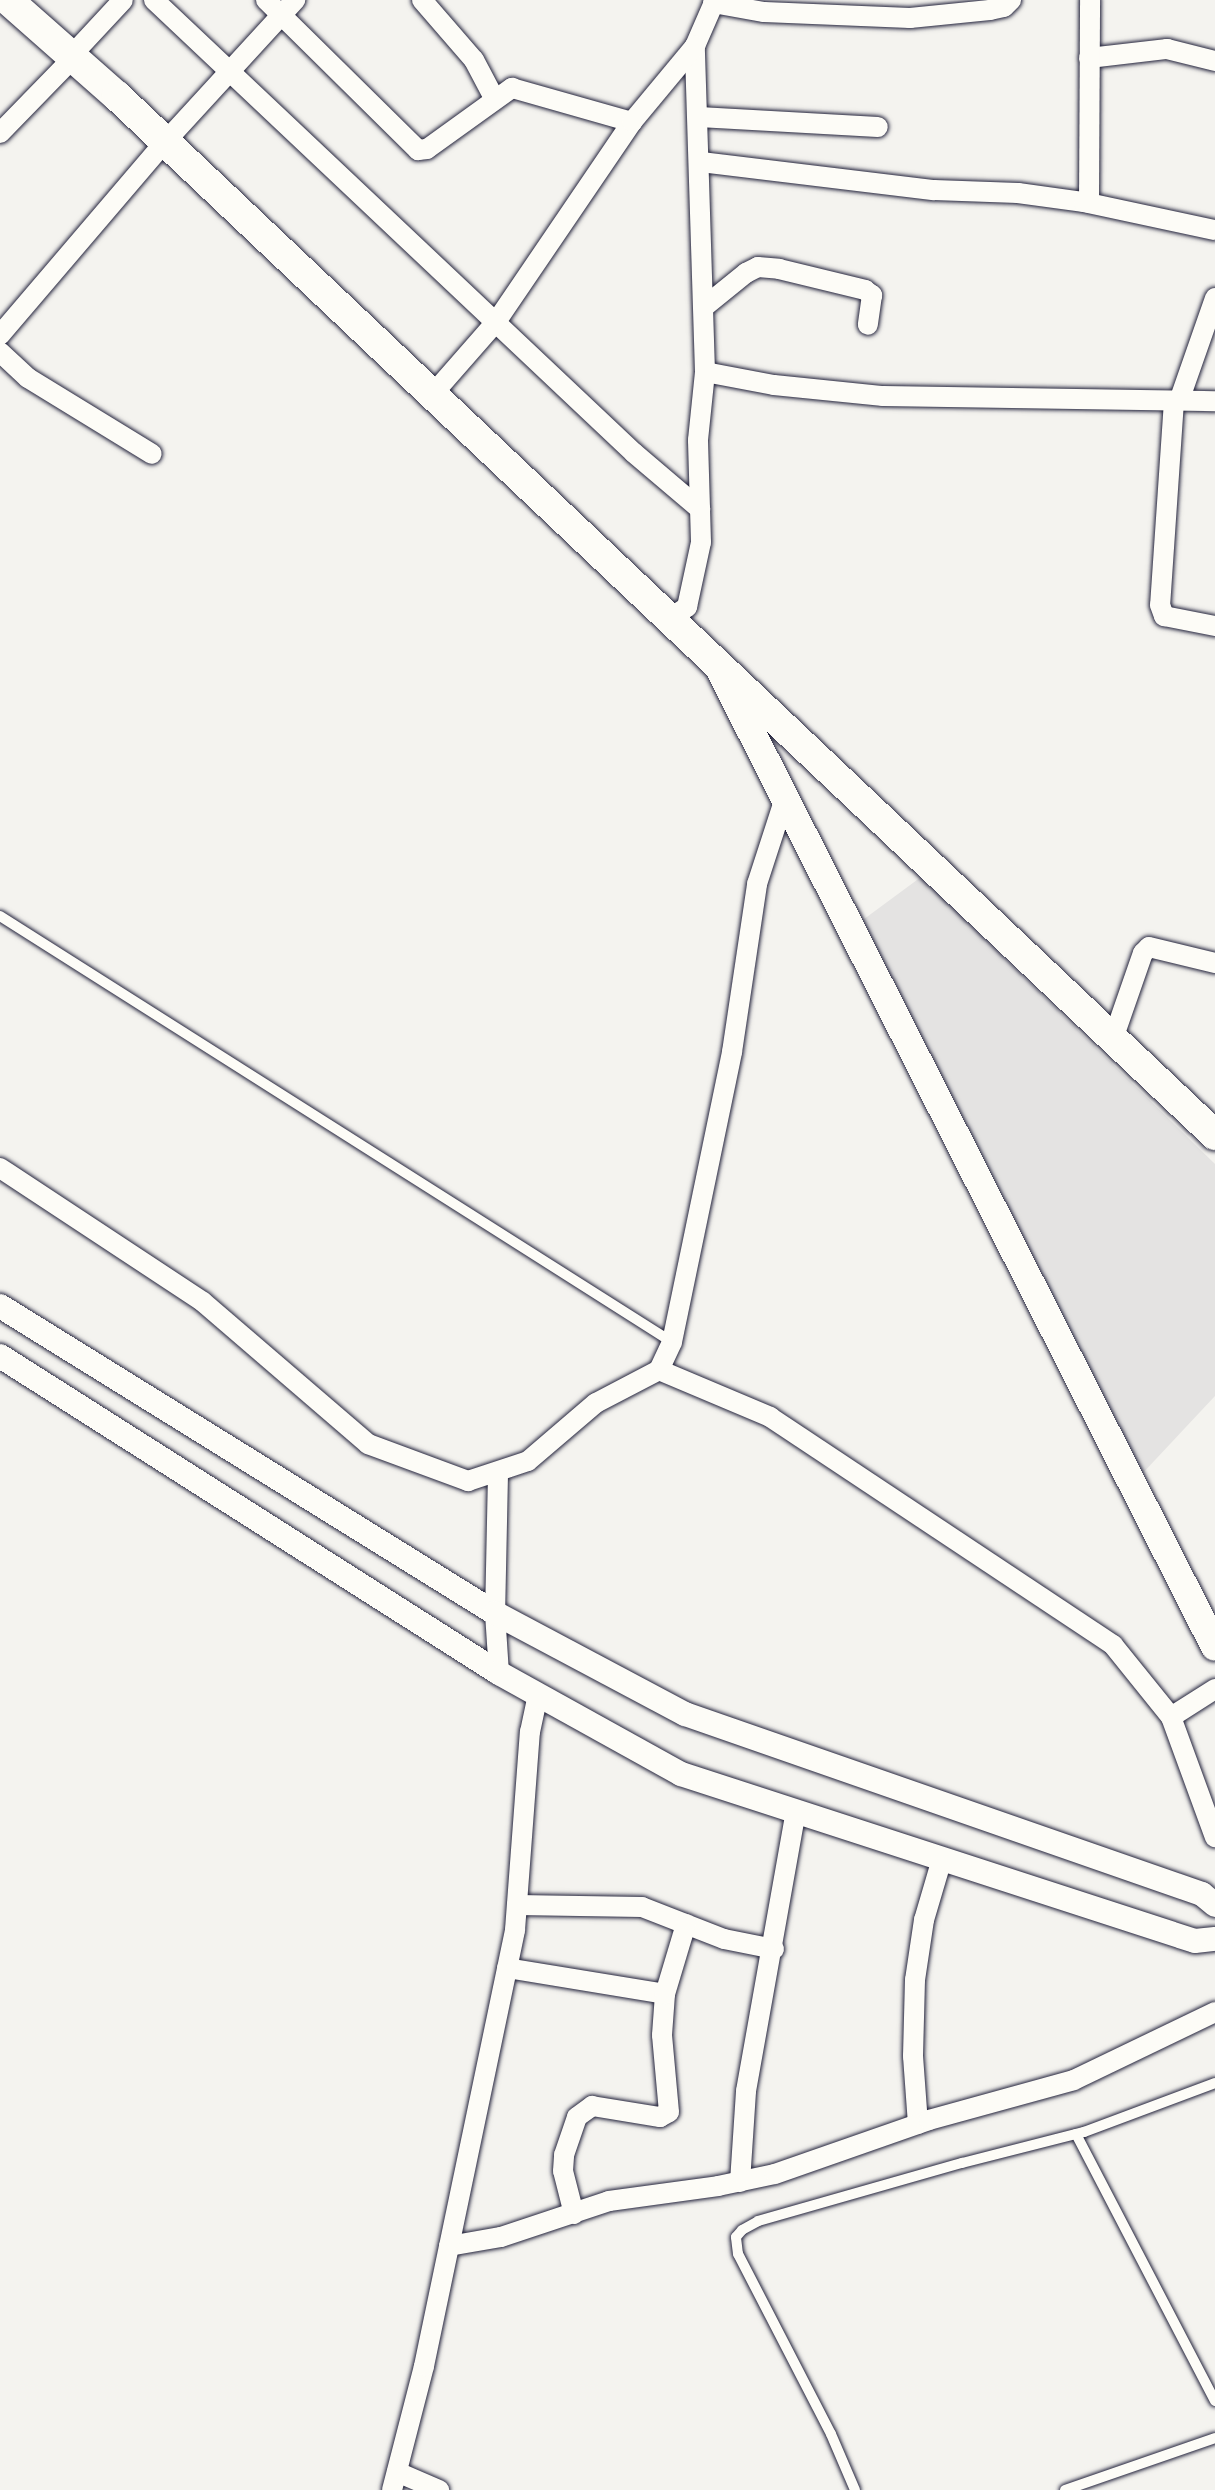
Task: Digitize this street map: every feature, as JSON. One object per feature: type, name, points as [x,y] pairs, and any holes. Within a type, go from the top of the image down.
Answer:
[{"type":"main road","points":[[8,0],[165,142],[1215,1135]]},
{"type":"main road","points":[[717,664],[1215,1647]]},
{"type":"street","points":[[0,133],[123,0]]},
{"type":"street","points":[[154,0],[634,453],[700,509]]},
{"type":"street","points":[[422,0],[474,60],[494,98]]},
{"type":"street","points":[[432,395],[496,322],[632,122],[695,46],[714,2],[739,10],[910,18],[990,10],[1004,7],[1011,0]]},
{"type":"street","points":[[1089,203],[1090,0]]},
{"type":"street","points":[[0,335],[229,72],[281,5],[418,150],[427,149],[512,88],[529,90],[632,122]]},
{"type":"street","points":[[669,619],[687,607],[701,542],[698,440],[705,372],[701,162],[695,46]]},
{"type":"street","points":[[1089,58],[1167,49],[1215,61]]},
{"type":"street","points":[[699,117],[878,127]]},
{"type":"street","points":[[701,162],[934,190],[1018,193],[1089,203],[1215,230]]},
{"type":"street","points":[[704,307],[746,273],[758,267],[779,269],[865,290],[872,295],[868,325]]},
{"type":"street","points":[[1215,298],[1176,401],[1160,605],[1164,616],[1215,626]]},
{"type":"street","points":[[0,352],[28,378],[152,454]]},
{"type":"street","points":[[705,372],[774,385],[883,396],[1215,404]]},
{"type":"street","points":[[0,1168],[203,1302],[368,1444],[468,1481],[498,1474],[528,1461],[596,1403],[659,1370],[672,1342],[732,1052],[757,884],[784,801]]},
{"type":"street","points":[[1113,1039],[1143,953],[1149,947],[1215,963]]},
{"type":"street","points":[[0,1306],[495,1613],[685,1714],[1202,1894],[1215,1905]]},
{"type":"street","points":[[0,1356],[499,1673],[681,1774],[1195,1941],[1215,1939]]},
{"type":"street","points":[[659,1370],[770,1417],[1113,1645],[1171,1717],[1215,1837]]},
{"type":"street","points":[[498,1474],[495,1613],[499,1673]]},
{"type":"street","points":[[1171,1717],[1215,1689]]},
{"type":"street","points":[[439,2490],[404,2483],[507,1968],[517,1905],[530,1732],[538,1695]]},
{"type":"street","points":[[740,2182],[746,2091],[774,1949],[781,1885],[796,1811]]},
{"type":"street","points":[[918,2124],[913,2056],[915,1980],[924,1920],[942,1859]]},
{"type":"street","points":[[517,1905],[642,1907],[724,1939],[774,1949]]},
{"type":"street","points":[[574,2214],[563,2171],[564,2155],[577,2117],[592,2106],[660,2117],[669,2112],[662,2035],[665,1994],[686,1924]]},
{"type":"street","points":[[507,1968],[665,1994]]},
{"type":"street","points":[[449,2246],[501,2237],[609,2201],[740,2182],[851,2150],[918,2124],[1074,2080],[1215,2012]]},
{"type":"lane","points":[[0,916],[672,1342]]},
{"type":"lane","points":[[855,2490],[831,2434],[738,2254],[736,2237],[746,2225],[1076,2134],[1215,2083]]},
{"type":"lane","points":[[1076,2134],[1215,2401]]},
{"type":"lane","points":[[1065,2490],[1215,2438]]},
{"type":"shaded area","points":[[921,877],[1215,1164],[1215,1396],[1141,1475],[856,925]]}]
